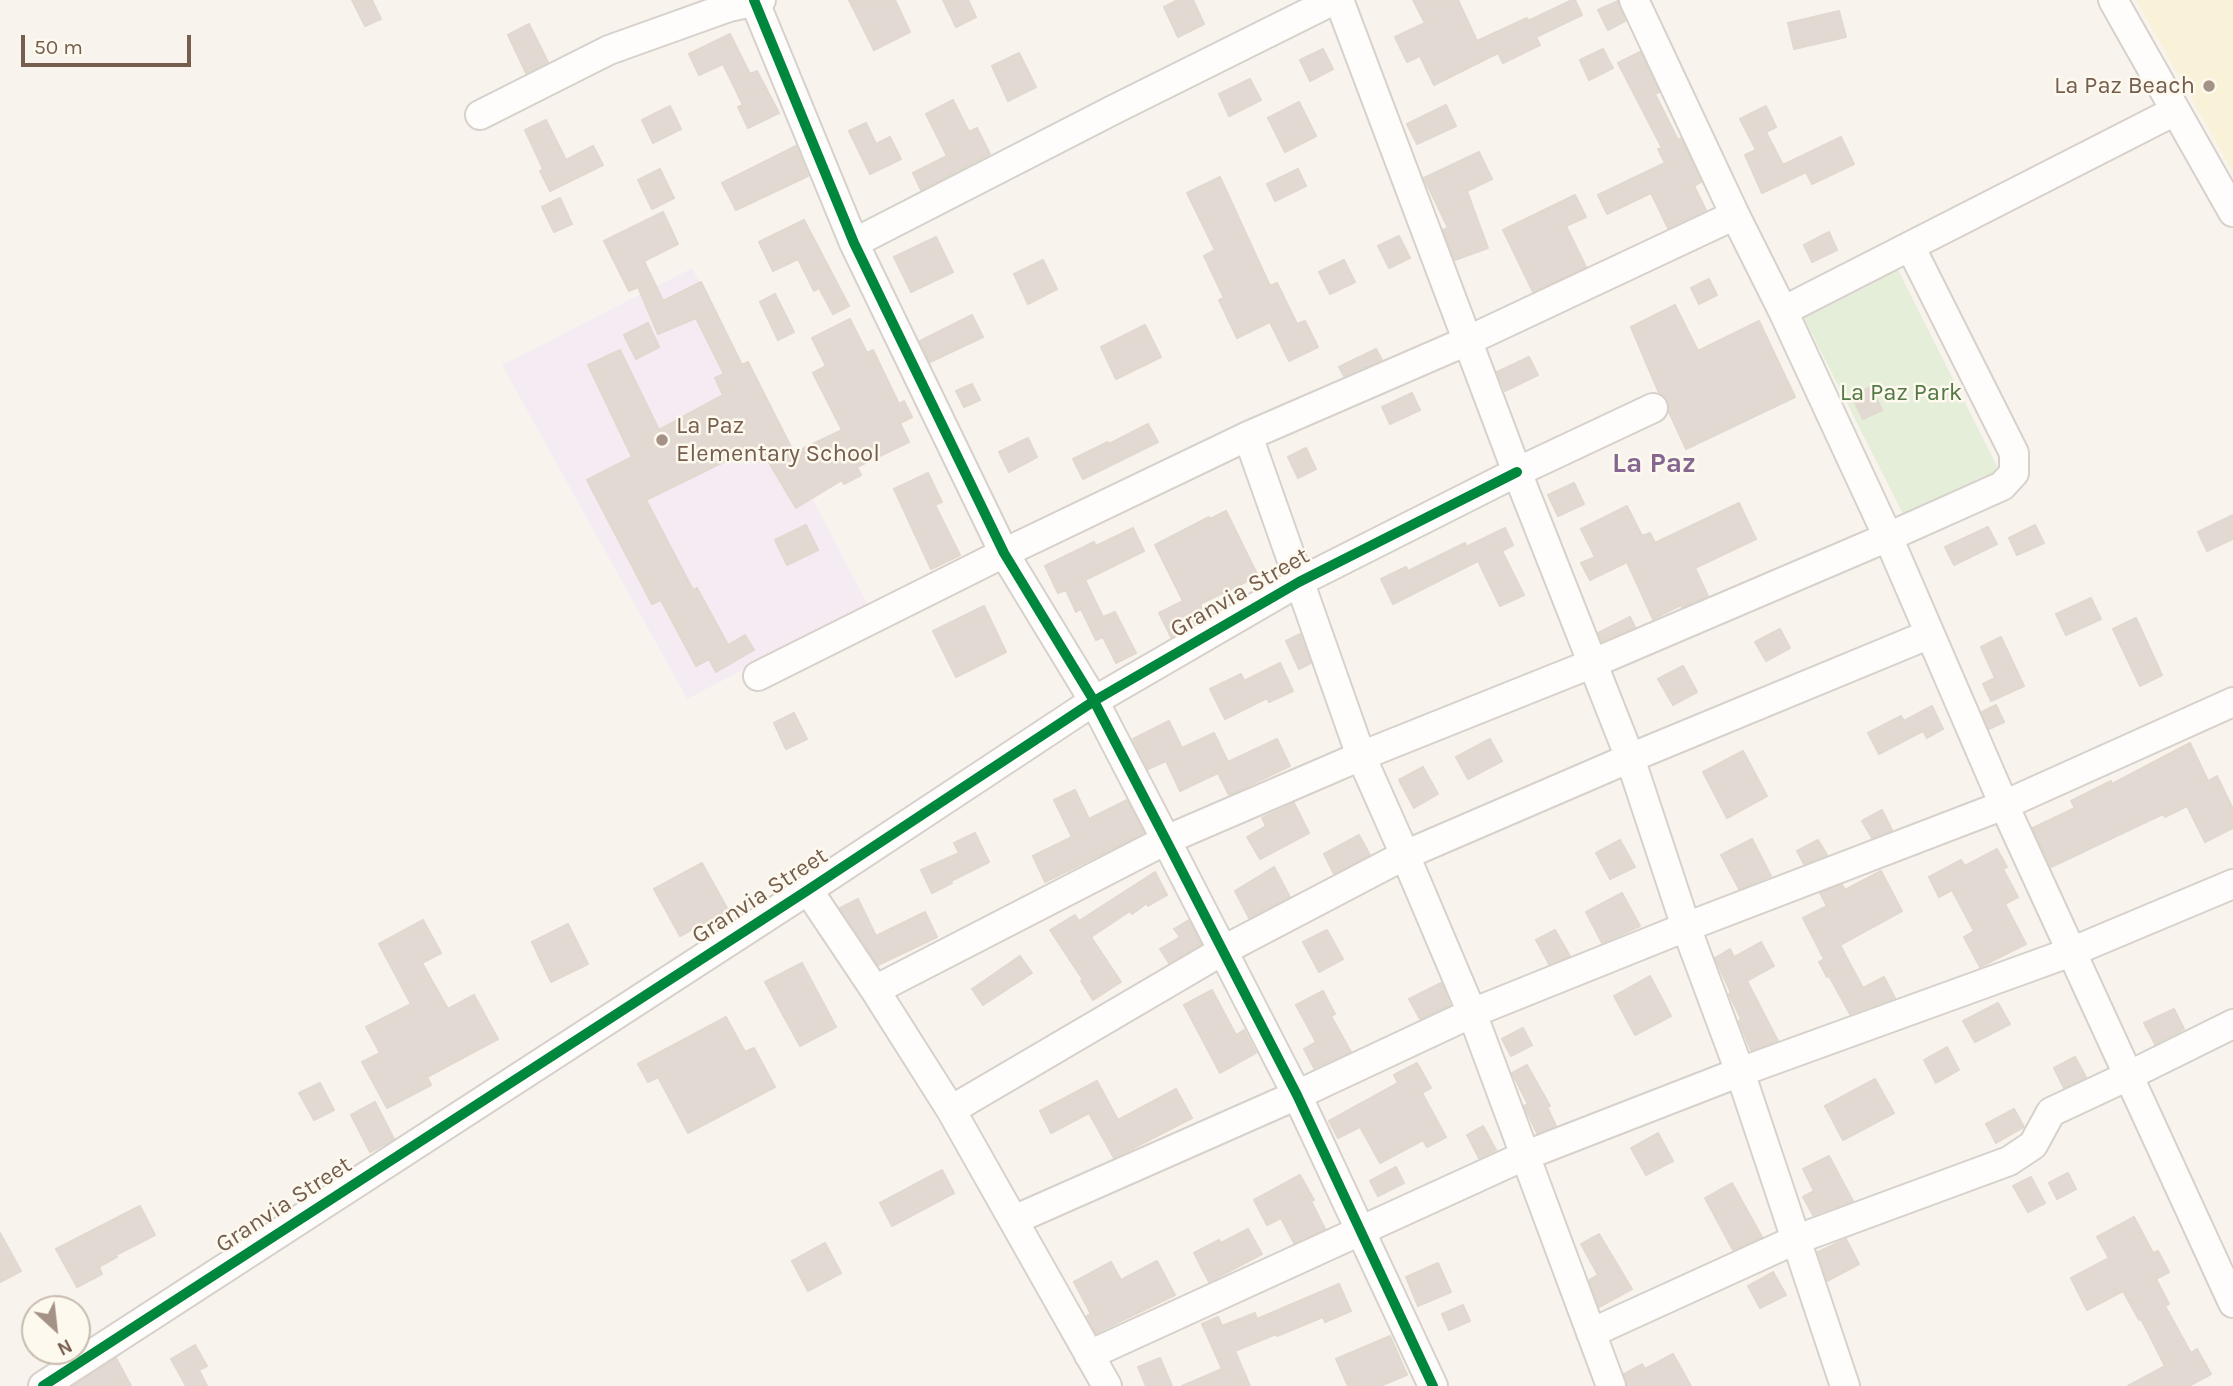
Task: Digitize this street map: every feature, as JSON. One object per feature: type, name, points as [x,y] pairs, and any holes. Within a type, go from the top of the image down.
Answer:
[{"type":"street","points":[[854,243],[1102,115],[1334,0]]},
{"type":"street","points":[[1339,0],[1517,472],[1630,758],[1686,928],[1740,1072],[1845,1386]]},
{"type":"street","points":[[1634,0],[1888,537],[2004,806],[2233,1303]]},
{"type":"street","points":[[2113,0],[2233,212]]},
{"type":"street","points":[[480,115],[609,50],[729,7],[756,1],[854,243],[1004,553],[1094,701],[1166,840],[1297,1095],[1433,1386]]},
{"type":"street","points":[[1783,311],[2175,111]]},
{"type":"street","points":[[758,676],[1004,553],[1248,436],[1467,341],[1735,215]]},
{"type":"street","points":[[875,990],[1166,840],[1361,756],[1591,664],[2002,486],[2014,473],[2014,453],[1910,246]]},
{"type":"street","name":"Granvia Street","points":[[43,1386],[808,890],[1094,701],[1299,582],[1517,472],[1653,408]]},
{"type":"street","points":[[1248,436],[1361,756],[1472,1013],[1611,1386]]},
{"type":"street","points":[[951,1110],[1222,951],[1405,855],[1630,758],[1930,634]]},
{"type":"street","points":[[1014,1220],[1297,1095],[1472,1013],[2004,806],[2233,702]]},
{"type":"street","points":[[1089,1355],[1524,1156],[1740,1072],[2071,952],[2233,884]]},
{"type":"street","points":[[808,890],[951,1110],[1107,1386]]},
{"type":"street","points":[[1591,1333],[1795,1240],[2009,1161],[2033,1146],[2050,1112],[2233,1024]]},
{"type":"shaded area","name":"La Paz Elementary School","points":[[692,268],[868,605],[687,699],[502,365]]},
{"type":"green space","name":"La Paz Park","points":[[1897,268],[1999,470],[1905,518],[1803,316]]},
{"type":"sand","name":"La Paz Beach","points":[[2136,0],[2233,0],[2233,172]]},
{"type":"building","points":[[352,0],[372,0],[381,19],[365,26]]},
{"type":"building","points":[[849,0],[895,0],[910,32],[874,50]]},
{"type":"building","points":[[943,0],[968,0],[976,17],[956,27]]},
{"type":"building","points":[[1178,0],[1193,0],[1204,24],[1178,37],[1164,7]]},
{"type":"building","points":[[1413,0],[1458,0],[1477,41],[1572,0],[1575,0],[1582,15],[1536,37],[1540,45],[1503,63],[1498,53],[1434,85],[1420,56],[1407,62],[1395,37],[1425,23]]},
{"type":"building","points":[[1618,1],[1625,21],[1608,30],[1598,10]]},
{"type":"building","points":[[1839,11],[1846,37],[1794,49],[1788,23]]},
{"type":"building","points":[[529,24],[548,62],[526,73],[508,35]]},
{"type":"building","points":[[730,34],[750,74],[757,71],[779,113],[748,128],[738,107],[743,105],[723,64],[699,75],[689,54]]},
{"type":"building","points":[[1323,49],[1333,69],[1310,81],[1300,60]]},
{"type":"building","points":[[1603,49],[1613,68],[1589,80],[1580,60]]},
{"type":"building","points":[[1640,52],[1659,92],[1655,94],[1678,140],[1681,138],[1701,182],[1694,186],[1706,210],[1668,228],[1651,193],[1607,214],[1598,195],[1665,163],[1658,149],[1662,148],[1618,63]]},
{"type":"building","points":[[1019,53],[1036,87],[1008,101],[992,66]]},
{"type":"building","points":[[1250,79],[1261,100],[1229,116],[1219,94]]},
{"type":"building","points":[[953,100],[969,132],[977,128],[990,154],[921,190],[913,173],[947,156],[926,114]]},
{"type":"building","points":[[1299,102],[1316,136],[1285,152],[1268,118]]},
{"type":"building","points":[[1446,105],[1456,126],[1417,144],[1407,124]]},
{"type":"building","points":[[670,106],[681,129],[653,143],[642,120]]},
{"type":"building","points":[[1766,106],[1776,127],[1766,132],[1783,165],[1841,137],[1854,164],[1812,184],[1806,172],[1762,193],[1745,155],[1756,150],[1740,119]]},
{"type":"building","points":[[546,120],[566,160],[593,146],[603,165],[550,191],[525,130]]},
{"type":"building","points":[[866,123],[876,144],[890,137],[901,159],[870,174],[849,131]]},
{"type":"building","points":[[796,146],[808,176],[736,210],[722,183]]},
{"type":"building","points":[[1479,152],[1492,179],[1467,191],[1488,248],[1455,260],[1443,230],[1448,228],[1424,178]]},
{"type":"building","points":[[660,169],[674,198],[652,209],[638,180]]},
{"type":"building","points":[[1298,169],[1306,186],[1275,201],[1267,184]]},
{"type":"building","points":[[1220,177],[1270,286],[1277,283],[1297,324],[1305,321],[1318,347],[1289,361],[1270,322],[1237,338],[1219,300],[1224,298],[1204,256],[1215,250],[1187,193]]},
{"type":"building","points":[[1575,195],[1586,217],[1566,226],[1586,267],[1533,292],[1503,230]]},
{"type":"building","points":[[560,198],[572,224],[554,232],[542,207]]},
{"type":"building","points":[[663,212],[678,244],[644,261],[663,301],[701,282],[742,365],[748,362],[794,453],[842,430],[813,373],[826,366],[812,338],[850,319],[867,353],[873,350],[899,404],[904,401],[912,417],[900,423],[909,442],[857,467],[861,475],[844,484],[842,480],[796,508],[761,449],[752,454],[750,449],[646,500],[693,590],[697,588],[728,645],[745,635],[754,650],[716,672],[709,659],[696,666],[661,600],[652,604],[587,480],[632,457],[588,365],[620,350],[659,430],[723,395],[715,378],[724,374],[696,318],[658,334],[638,287],[629,291],[604,241]]},
{"type":"building","points":[[804,220],[849,306],[833,314],[819,288],[814,291],[798,259],[773,271],[759,242]]},
{"type":"building","points":[[1829,232],[1837,250],[1812,262],[1804,245]]},
{"type":"building","points":[[1399,236],[1410,258],[1389,268],[1378,246]]},
{"type":"building","points":[[936,237],[953,272],[911,292],[894,257]]},
{"type":"building","points":[[1043,260],[1057,289],[1028,304],[1014,274]]},
{"type":"building","points":[[1344,260],[1355,282],[1330,294],[1319,272]]},
{"type":"building","points":[[1709,279],[1717,295],[1699,304],[1691,288]]},
{"type":"building","points":[[775,294],[794,332],[778,340],[760,302]]},
{"type":"building","points":[[1675,305],[1698,351],[1759,321],[1795,397],[1686,449],[1669,412],[1668,402],[1659,393],[1631,327]]},
{"type":"building","points":[[972,315],[983,337],[930,362],[920,341]]},
{"type":"building","points":[[648,323],[659,347],[636,359],[624,335]]},
{"type":"building","points":[[1145,325],[1161,357],[1116,379],[1101,347]]},
{"type":"building","points":[[1376,349],[1382,360],[1344,376],[1339,367]]},
{"type":"building","points":[[1529,357],[1538,375],[1505,391],[1497,372]]},
{"type":"building","points":[[972,384],[980,400],[964,407],[956,391]]},
{"type":"building","points":[[1871,387],[1882,410],[1863,419],[1852,396]]},
{"type":"building","points":[[1412,393],[1420,410],[1390,424],[1382,407]]},
{"type":"building","points":[[1148,424],[1158,442],[1083,479],[1073,459]]},
{"type":"building","points":[[1028,438],[1037,457],[1009,472],[999,452]]},
{"type":"building","points":[[1306,448],[1316,469],[1298,478],[1288,457]]},
{"type":"building","points":[[928,473],[942,502],[935,505],[960,555],[931,569],[894,489]]},
{"type":"building","points":[[1574,483],[1584,504],[1558,516],[1548,495]]},
{"type":"building","points":[[1739,503],[1756,539],[1695,568],[1708,596],[1682,607],[1681,605],[1653,619],[1627,562],[1590,580],[1581,563],[1595,557],[1581,529],[1627,506],[1642,536],[1650,533],[1655,543]]},
{"type":"building","points":[[1226,511],[1258,576],[1200,604],[1206,617],[1171,637],[1159,613],[1183,601],[1155,545]]},
{"type":"building","points":[[2233,515],[2233,539],[2207,551],[2198,532]]},
{"type":"building","points":[[806,525],[818,550],[787,565],[775,540]]},
{"type":"building","points":[[2035,525],[2044,543],[2017,555],[2009,538]]},
{"type":"building","points":[[1988,527],[1997,544],[1954,565],[1945,547]]},
{"type":"building","points":[[1133,528],[1144,551],[1085,580],[1103,617],[1115,612],[1136,653],[1116,663],[1103,637],[1096,640],[1081,609],[1076,612],[1066,590],[1058,593],[1045,566],[1094,542],[1096,546]]},
{"type":"building","points":[[1505,528],[1513,545],[1502,551],[1524,595],[1500,606],[1478,561],[1393,604],[1381,579],[1406,567],[1408,571],[1465,543],[1466,547]]},
{"type":"building","points":[[2091,598],[2101,619],[2066,635],[2056,614]]},
{"type":"building","points":[[984,606],[1006,652],[956,677],[933,631]]},
{"type":"building","points":[[1630,617],[1635,627],[1602,641],[1598,633]]},
{"type":"building","points":[[2136,618],[2162,675],[2140,686],[2113,629]]},
{"type":"building","points":[[1780,629],[1790,648],[1766,661],[1755,642]]},
{"type":"building","points":[[1300,634],[1311,663],[1299,669],[1286,641]]},
{"type":"building","points":[[2001,637],[2024,686],[1991,701],[1983,684],[1995,678],[1981,647]]},
{"type":"building","points":[[1280,663],[1293,691],[1269,702],[1267,698],[1225,719],[1210,689],[1241,674],[1244,681]]},
{"type":"building","points":[[1683,666],[1697,692],[1673,705],[1658,679]]},
{"type":"building","points":[[1996,705],[2004,722],[1989,729],[1982,712]]},
{"type":"building","points":[[1932,706],[1943,729],[1927,738],[1923,731],[1879,754],[1868,733],[1901,716],[1904,721]]},
{"type":"building","points":[[794,713],[807,739],[786,749],[774,723]]},
{"type":"building","points":[[1169,721],[1182,748],[1214,733],[1228,762],[1277,739],[1290,766],[1229,795],[1218,773],[1180,791],[1166,761],[1148,769],[1133,739]]},
{"type":"building","points":[[1490,739],[1502,761],[1468,779],[1456,757]]},
{"type":"building","points":[[2190,743],[2208,781],[2217,776],[2233,809],[2233,828],[2205,842],[2187,806],[2165,817],[2163,814],[2051,867],[2033,828],[2075,808],[2071,801],[2111,781],[2112,784]]},
{"type":"building","points":[[1743,751],[1767,796],[1727,818],[1703,772]]},
{"type":"building","points":[[1423,767],[1438,794],[1414,808],[1399,780]]},
{"type":"building","points":[[1075,790],[1089,819],[1127,800],[1144,833],[1045,882],[1033,856],[1072,837],[1054,800]]},
{"type":"building","points":[[1294,803],[1309,833],[1260,859],[1247,837],[1266,826],[1262,818]]},
{"type":"building","points":[[1882,810],[1892,830],[1872,838],[1862,821]]},
{"type":"building","points":[[975,833],[989,862],[932,893],[921,870],[959,853],[954,843]]},
{"type":"building","points":[[1359,835],[1370,855],[1334,874],[1324,854]]},
{"type":"building","points":[[1752,839],[1771,876],[1739,889],[1721,855]]},
{"type":"building","points":[[1620,840],[1635,867],[1610,879],[1596,853]]},
{"type":"building","points":[[1818,840],[1827,855],[1804,864],[1797,851]]},
{"type":"building","points":[[1997,849],[2007,867],[2003,869],[2018,897],[2005,904],[2026,944],[1980,967],[1964,937],[1974,931],[1952,890],[1939,897],[1929,877],[1961,860],[1965,866]]},
{"type":"building","points":[[702,863],[728,910],[680,936],[654,889]]},
{"type":"building","points":[[1274,867],[1290,897],[1249,918],[1235,891]]},
{"type":"building","points":[[1881,871],[1902,911],[1840,945],[1863,988],[1884,977],[1895,998],[1850,1014],[1819,962],[1824,959],[1803,918],[1827,906],[1820,893],[1842,885],[1845,890]]},
{"type":"building","points":[[1155,872],[1167,895],[1148,906],[1147,903],[1132,914],[1130,911],[1091,937],[1121,982],[1093,1000],[1050,930],[1075,915],[1079,921]]},
{"type":"building","points":[[1622,893],[1640,926],[1602,943],[1586,912]]},
{"type":"building","points":[[858,899],[876,936],[925,912],[937,937],[878,965],[840,908]]},
{"type":"building","points":[[423,920],[441,953],[422,963],[448,1009],[474,995],[498,1039],[427,1077],[431,1085],[387,1108],[362,1062],[380,1053],[366,1027],[411,1004],[379,944]]},
{"type":"building","points":[[1189,920],[1201,944],[1169,963],[1160,949],[1180,937],[1174,929]]},
{"type":"building","points":[[568,924],[588,964],[551,982],[532,942]]},
{"type":"building","points":[[1327,930],[1343,959],[1319,972],[1303,942]]},
{"type":"building","points":[[1555,930],[1570,956],[1549,964],[1536,940]]},
{"type":"building","points":[[1761,942],[1774,966],[1747,981],[1778,1041],[1751,1050],[1729,994],[1731,993],[1715,958],[1730,949],[1734,957]]},
{"type":"building","points":[[1020,956],[1032,973],[983,1005],[972,989]]},
{"type":"building","points":[[802,963],[836,1027],[800,1046],[765,982]]},
{"type":"building","points":[[1650,976],[1671,1016],[1635,1035],[1614,996]]},
{"type":"building","points":[[1441,983],[1450,1005],[1420,1019],[1409,999]]},
{"type":"building","points":[[1212,990],[1236,1035],[1244,1030],[1256,1053],[1220,1073],[1184,1005]]},
{"type":"building","points":[[1323,991],[1335,1014],[1331,1016],[1351,1052],[1314,1068],[1304,1049],[1316,1042],[1296,1005]]},
{"type":"building","points":[[1998,1003],[2010,1024],[1975,1042],[1963,1021]]},
{"type":"building","points":[[2174,1009],[2184,1029],[2155,1044],[2144,1023]]},
{"type":"building","points":[[726,1017],[745,1052],[754,1048],[775,1087],[688,1133],[658,1077],[648,1082],[638,1064]]},
{"type":"building","points":[[1523,1028],[1532,1045],[1511,1056],[1502,1039]]},
{"type":"building","points":[[1947,1047],[1959,1070],[1936,1083],[1924,1060]]},
{"type":"building","points":[[2075,1057],[2086,1077],[2064,1088],[2054,1068]]},
{"type":"building","points":[[1417,1063],[1431,1088],[1422,1093],[1446,1137],[1427,1147],[1423,1140],[1380,1163],[1360,1127],[1338,1138],[1329,1121],[1398,1083],[1394,1075]]},
{"type":"building","points":[[1527,1065],[1550,1106],[1547,1107],[1556,1126],[1537,1133],[1524,1106],[1528,1104],[1512,1073]]},
{"type":"building","points":[[1875,1079],[1894,1113],[1843,1140],[1825,1106]]},
{"type":"building","points":[[1097,1081],[1118,1120],[1176,1089],[1192,1118],[1114,1158],[1089,1113],[1051,1133],[1040,1111]]},
{"type":"building","points":[[320,1083],[334,1110],[314,1120],[299,1093]]},
{"type":"building","points":[[375,1102],[394,1139],[370,1152],[351,1115]]},
{"type":"building","points":[[2014,1109],[2024,1127],[1996,1143],[1986,1124]]},
{"type":"building","points":[[1483,1126],[1496,1150],[1479,1158],[1467,1135]]},
{"type":"building","points":[[1658,1133],[1673,1161],[1646,1175],[1631,1148]]},
{"type":"building","points":[[1829,1156],[1853,1201],[1813,1215],[1803,1197],[1814,1191],[1803,1169]]},
{"type":"building","points":[[1396,1167],[1404,1183],[1378,1196],[1370,1181]]},
{"type":"building","points":[[942,1170],[954,1193],[892,1226],[880,1203]]},
{"type":"building","points":[[2068,1173],[2076,1189],[2057,1199],[2049,1183]]},
{"type":"building","points":[[1300,1175],[1314,1200],[1311,1201],[1325,1229],[1294,1243],[1281,1218],[1267,1225],[1254,1200]]},
{"type":"building","points":[[2031,1177],[2045,1203],[2028,1212],[2013,1186]]},
{"type":"building","points":[[1732,1183],[1762,1237],[1733,1250],[1705,1198]]},
{"type":"building","points":[[140,1206],[155,1235],[116,1255],[117,1257],[99,1267],[102,1274],[77,1287],[56,1249]]},
{"type":"building","points":[[2134,1217],[2153,1253],[2158,1251],[2169,1272],[2156,1279],[2169,1304],[2165,1306],[2191,1353],[2197,1349],[2211,1374],[2189,1386],[2128,1386],[2165,1366],[2141,1319],[2139,1320],[2123,1291],[2087,1310],[2071,1278],[2109,1258],[2097,1237]]},
{"type":"building","points":[[1248,1229],[1262,1254],[1209,1282],[1194,1253]]},
{"type":"building","points":[[0,1233],[21,1271],[0,1282]]},
{"type":"building","points":[[1599,1234],[1632,1289],[1599,1307],[1589,1280],[1598,1275],[1581,1244]]},
{"type":"building","points":[[1846,1239],[1859,1264],[1827,1281],[1818,1252]]},
{"type":"building","points":[[825,1243],[841,1273],[808,1291],[792,1261]]},
{"type":"building","points":[[1157,1261],[1175,1295],[1096,1333],[1087,1316],[1091,1314],[1074,1282],[1111,1262],[1121,1280]]},
{"type":"building","points":[[1438,1263],[1451,1292],[1418,1306],[1406,1277]]},
{"type":"building","points":[[1773,1272],[1786,1295],[1760,1308],[1748,1286]]},
{"type":"building","points":[[1339,1284],[1351,1311],[1325,1322],[1323,1317],[1235,1351],[1250,1386],[1182,1386],[1222,1369],[1202,1324],[1218,1317],[1222,1326],[1255,1313],[1257,1319]]},
{"type":"building","points":[[1463,1305],[1470,1321],[1449,1330],[1442,1314]]},
{"type":"building","points":[[1390,1336],[1407,1375],[1380,1386],[1348,1386],[1336,1359]]},
{"type":"building","points":[[195,1345],[207,1366],[199,1370],[207,1386],[186,1386],[171,1359]]},
{"type":"building","points":[[1673,1354],[1691,1386],[1627,1386],[1624,1374],[1642,1364],[1645,1369]]},
{"type":"building","points":[[116,1358],[131,1386],[74,1386]]},
{"type":"building","points":[[1160,1358],[1172,1386],[1146,1386],[1138,1367]]},
{"type":"cycle path","points":[[754,0],[854,243],[1004,553],[1094,701],[1166,840],[1297,1095],[1433,1386]]},
{"type":"cycle path","points":[[43,1386],[808,890],[1094,701],[1299,582],[1517,472]]},
{"type":"place","name":"La Paz Beach","points":[[2209,86]]},
{"type":"place","name":"La Paz Elementary School","points":[[662,440]]},
{"type":"district","name":"La Paz","points":[[1654,464]]}]
